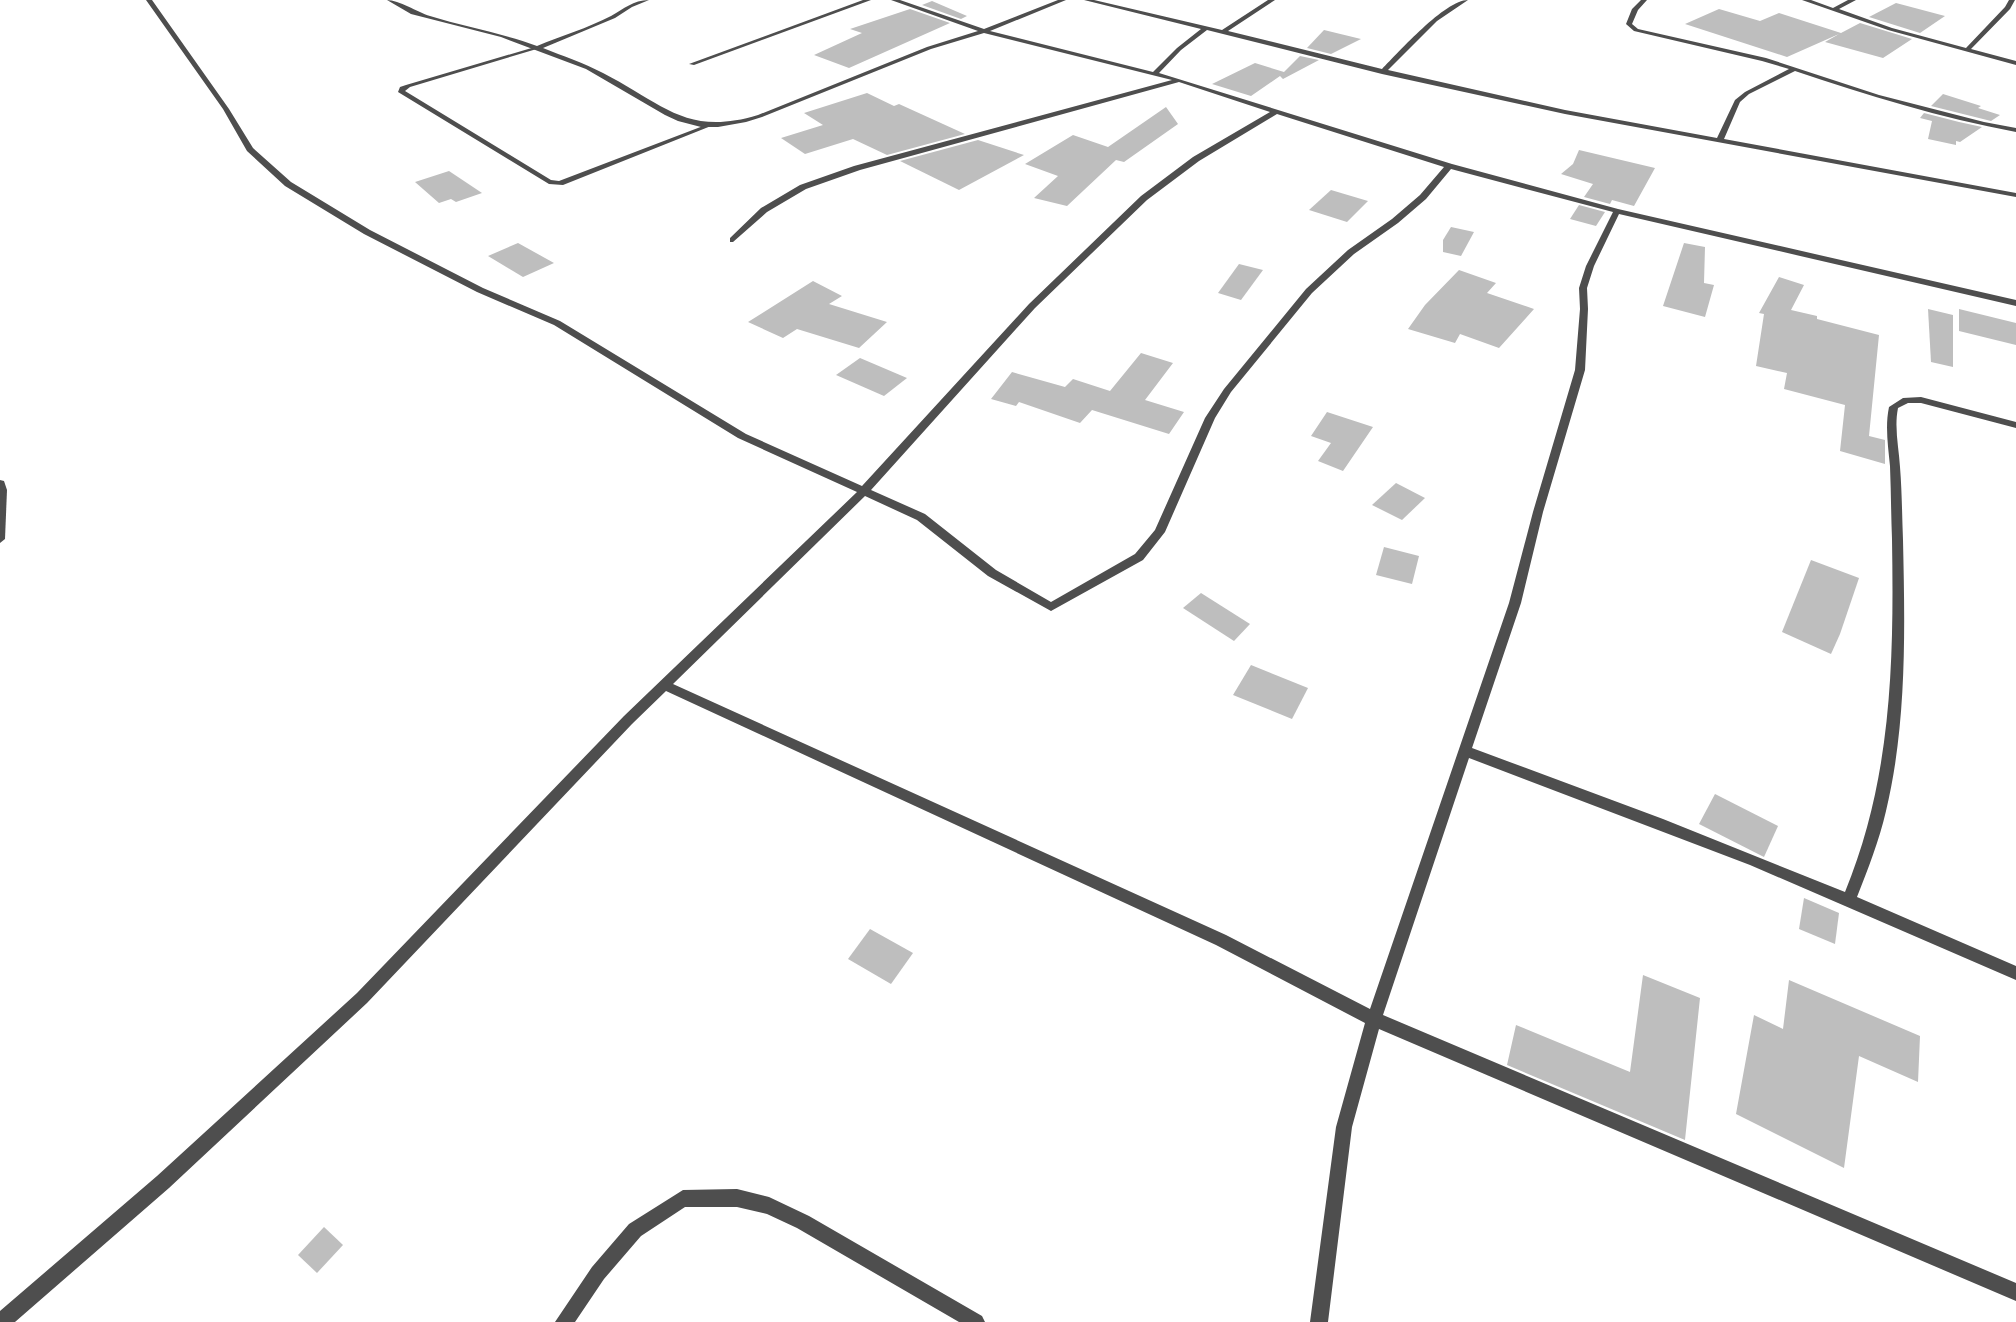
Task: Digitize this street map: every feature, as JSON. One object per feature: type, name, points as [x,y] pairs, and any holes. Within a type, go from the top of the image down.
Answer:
[{"type":"street","points":[[149,0],[226,109],[250,149],[288,184],[367,232],[480,290],[557,323],[742,436],[921,517],[992,573],[1051,607],[1139,557],[1160,532],[1210,418],[1227,391],[1310,291],[1351,252],[1395,221],[1423,197],[1449,166]]},
{"type":"street","points":[[390,0],[412,11],[537,48],[600,74],[681,119],[713,124],[740,122],[760,116],[929,48],[984,31],[1063,0]]},
{"type":"street","points":[[646,0],[630,6],[614,17],[537,48],[408,86],[402,88],[401,92],[549,182],[560,183],[713,124]]},
{"type":"street","points":[[692,64],[868,0]]},
{"type":"street","points":[[894,0],[984,31],[1178,80],[1449,166],[1617,211],[2016,303]]},
{"type":"street","points":[[1087,0],[1311,52],[1382,72],[1565,112],[2016,195]]},
{"type":"street","points":[[1224,32],[1272,0]]},
{"type":"street","points":[[1382,72],[1435,20],[1465,0]]},
{"type":"street","points":[[1644,0],[1630,17],[1629,24],[1636,30],[1796,68],[1877,96],[2016,130]]},
{"type":"street","points":[[1805,0],[1890,29],[2016,63]]},
{"type":"street","points":[[1833,10],[1853,0]]},
{"type":"street","points":[[1967,50],[2008,8],[2012,0]]},
{"type":"street","points":[[1154,75],[1179,49],[1206,28]]},
{"type":"street","points":[[1720,140],[1737,101],[1747,93],[1796,68]]},
{"type":"street","points":[[733,240],[764,210],[803,188],[856,168],[1178,80]]},
{"type":"street","points":[[1,1322],[163,1182],[362,998],[664,685],[865,490],[1032,306],[1144,198],[1196,159],[1276,111]]},
{"type":"street","points":[[1319,1322],[1344,1126],[1374,1018],[1515,603],[1538,512],[1580,370],[1583,288],[1590,266],[1617,211]]},
{"type":"street","points":[[1849,900],[1858,880],[1884,797],[1896,681],[1897,526],[1890,421],[1894,407],[1906,400],[1921,400],[2016,425]]},
{"type":"street","points":[[0,483],[2,490],[0,539]]},
{"type":"street","points":[[664,685],[1221,940],[1374,1018],[2016,1292]]},
{"type":"street","points":[[1465,751],[1623,808],[1849,900],[1948,946],[2016,973]]},
{"type":"street","points":[[564,1322],[598,1273],[635,1230],[683,1198],[737,1198],[769,1206],[803,1222],[976,1322]]},
{"type":"building","points":[[932,1],[967,16],[961,19],[922,5]]},
{"type":"building","points":[[1896,3],[1945,16],[1920,33],[1869,17]]},
{"type":"building","points":[[910,9],[950,23],[849,68],[814,55],[862,33],[850,29]]},
{"type":"building","points":[[1719,9],[1760,21],[1779,13],[1841,33],[1860,23],[1912,39],[1883,58],[1825,42],[1839,34],[1787,57],[1685,24]]},
{"type":"building","points":[[1324,30],[1361,39],[1331,54],[1307,48]]},
{"type":"building","points":[[1300,56],[1319,60],[1283,79],[1280,76],[1251,96],[1212,84],[1255,63],[1284,72]]},
{"type":"building","points":[[867,93],[894,106],[899,104],[965,134],[887,155],[853,139],[805,154],[781,138],[823,125],[804,113]]},
{"type":"building","points":[[1943,94],[1981,106],[1978,108],[2000,115],[1991,121],[1931,106]]},
{"type":"building","points":[[1166,107],[1178,124],[1124,162],[1116,160],[1067,206],[1034,198],[1058,176],[1025,164],[1073,135],[1108,147]]},
{"type":"building","points":[[1924,113],[1982,127],[1960,142],[1956,141],[1956,145],[1928,139],[1932,121],[1920,118]]},
{"type":"building","points":[[978,140],[1024,155],[959,190],[900,161]]},
{"type":"building","points":[[1579,150],[1655,168],[1634,206],[1612,200],[1610,204],[1584,197],[1593,184],[1561,174],[1573,164]]},
{"type":"building","points":[[449,171],[482,193],[456,202],[451,199],[439,203],[415,182]]},
{"type":"building","points":[[1331,190],[1368,201],[1347,222],[1309,210]]},
{"type":"building","points":[[1579,205],[1605,212],[1596,226],[1570,219]]},
{"type":"building","points":[[1451,227],[1474,232],[1461,256],[1443,252],[1443,240]]},
{"type":"building","points":[[518,243],[554,263],[523,277],[488,256]]},
{"type":"building","points":[[1684,243],[1705,247],[1704,283],[1714,285],[1705,317],[1663,306]]},
{"type":"building","points":[[1239,264],[1263,270],[1241,300],[1218,293]]},
{"type":"building","points":[[1459,270],[1496,283],[1487,293],[1534,309],[1499,348],[1460,334],[1455,343],[1408,329],[1425,305]]},
{"type":"building","points":[[1779,277],[1804,285],[1791,310],[1879,335],[1869,436],[1885,440],[1885,464],[1840,451],[1845,405],[1784,389],[1787,373],[1756,366],[1764,314],[1759,313]]},
{"type":"building","points":[[813,281],[842,296],[829,304],[887,322],[859,348],[797,329],[783,338],[748,322]]},
{"type":"building","points":[[1928,309],[1953,315],[1953,367],[1931,362]]},
{"type":"building","points":[[1959,309],[2016,323],[2016,345],[1959,331]]},
{"type":"building","points":[[1141,353],[1173,363],[1145,400],[1184,412],[1169,434],[1092,410],[1080,423],[1019,402],[1016,406],[991,399],[1012,372],[1065,387],[1073,379],[1110,391]]},
{"type":"building","points":[[860,358],[907,378],[884,396],[836,375]]},
{"type":"building","points":[[1327,412],[1373,427],[1343,471],[1318,461],[1331,443],[1311,436]]},
{"type":"building","points":[[1396,483],[1425,498],[1402,520],[1372,505]]},
{"type":"building","points":[[1384,547],[1419,556],[1412,584],[1376,575]]},
{"type":"building","points":[[1811,560],[1859,578],[1831,654],[1782,632]]},
{"type":"building","points":[[1201,593],[1250,624],[1234,641],[1183,608]]},
{"type":"building","points":[[1251,665],[1308,688],[1292,719],[1233,695]]},
{"type":"building","points":[[1715,794],[1778,826],[1764,857],[1699,824]]},
{"type":"building","points":[[1804,898],[1839,913],[1835,944],[1799,929]]},
{"type":"building","points":[[870,929],[913,953],[891,984],[848,959]]},
{"type":"building","points":[[1643,975],[1700,998],[1685,1140],[1507,1065],[1516,1025],[1630,1072]]},
{"type":"building","points":[[1789,980],[1920,1036],[1918,1082],[1859,1056],[1844,1168],[1736,1114],[1754,1015],[1783,1029]]},
{"type":"building","points":[[324,1227],[343,1245],[317,1273],[298,1255]]}]
